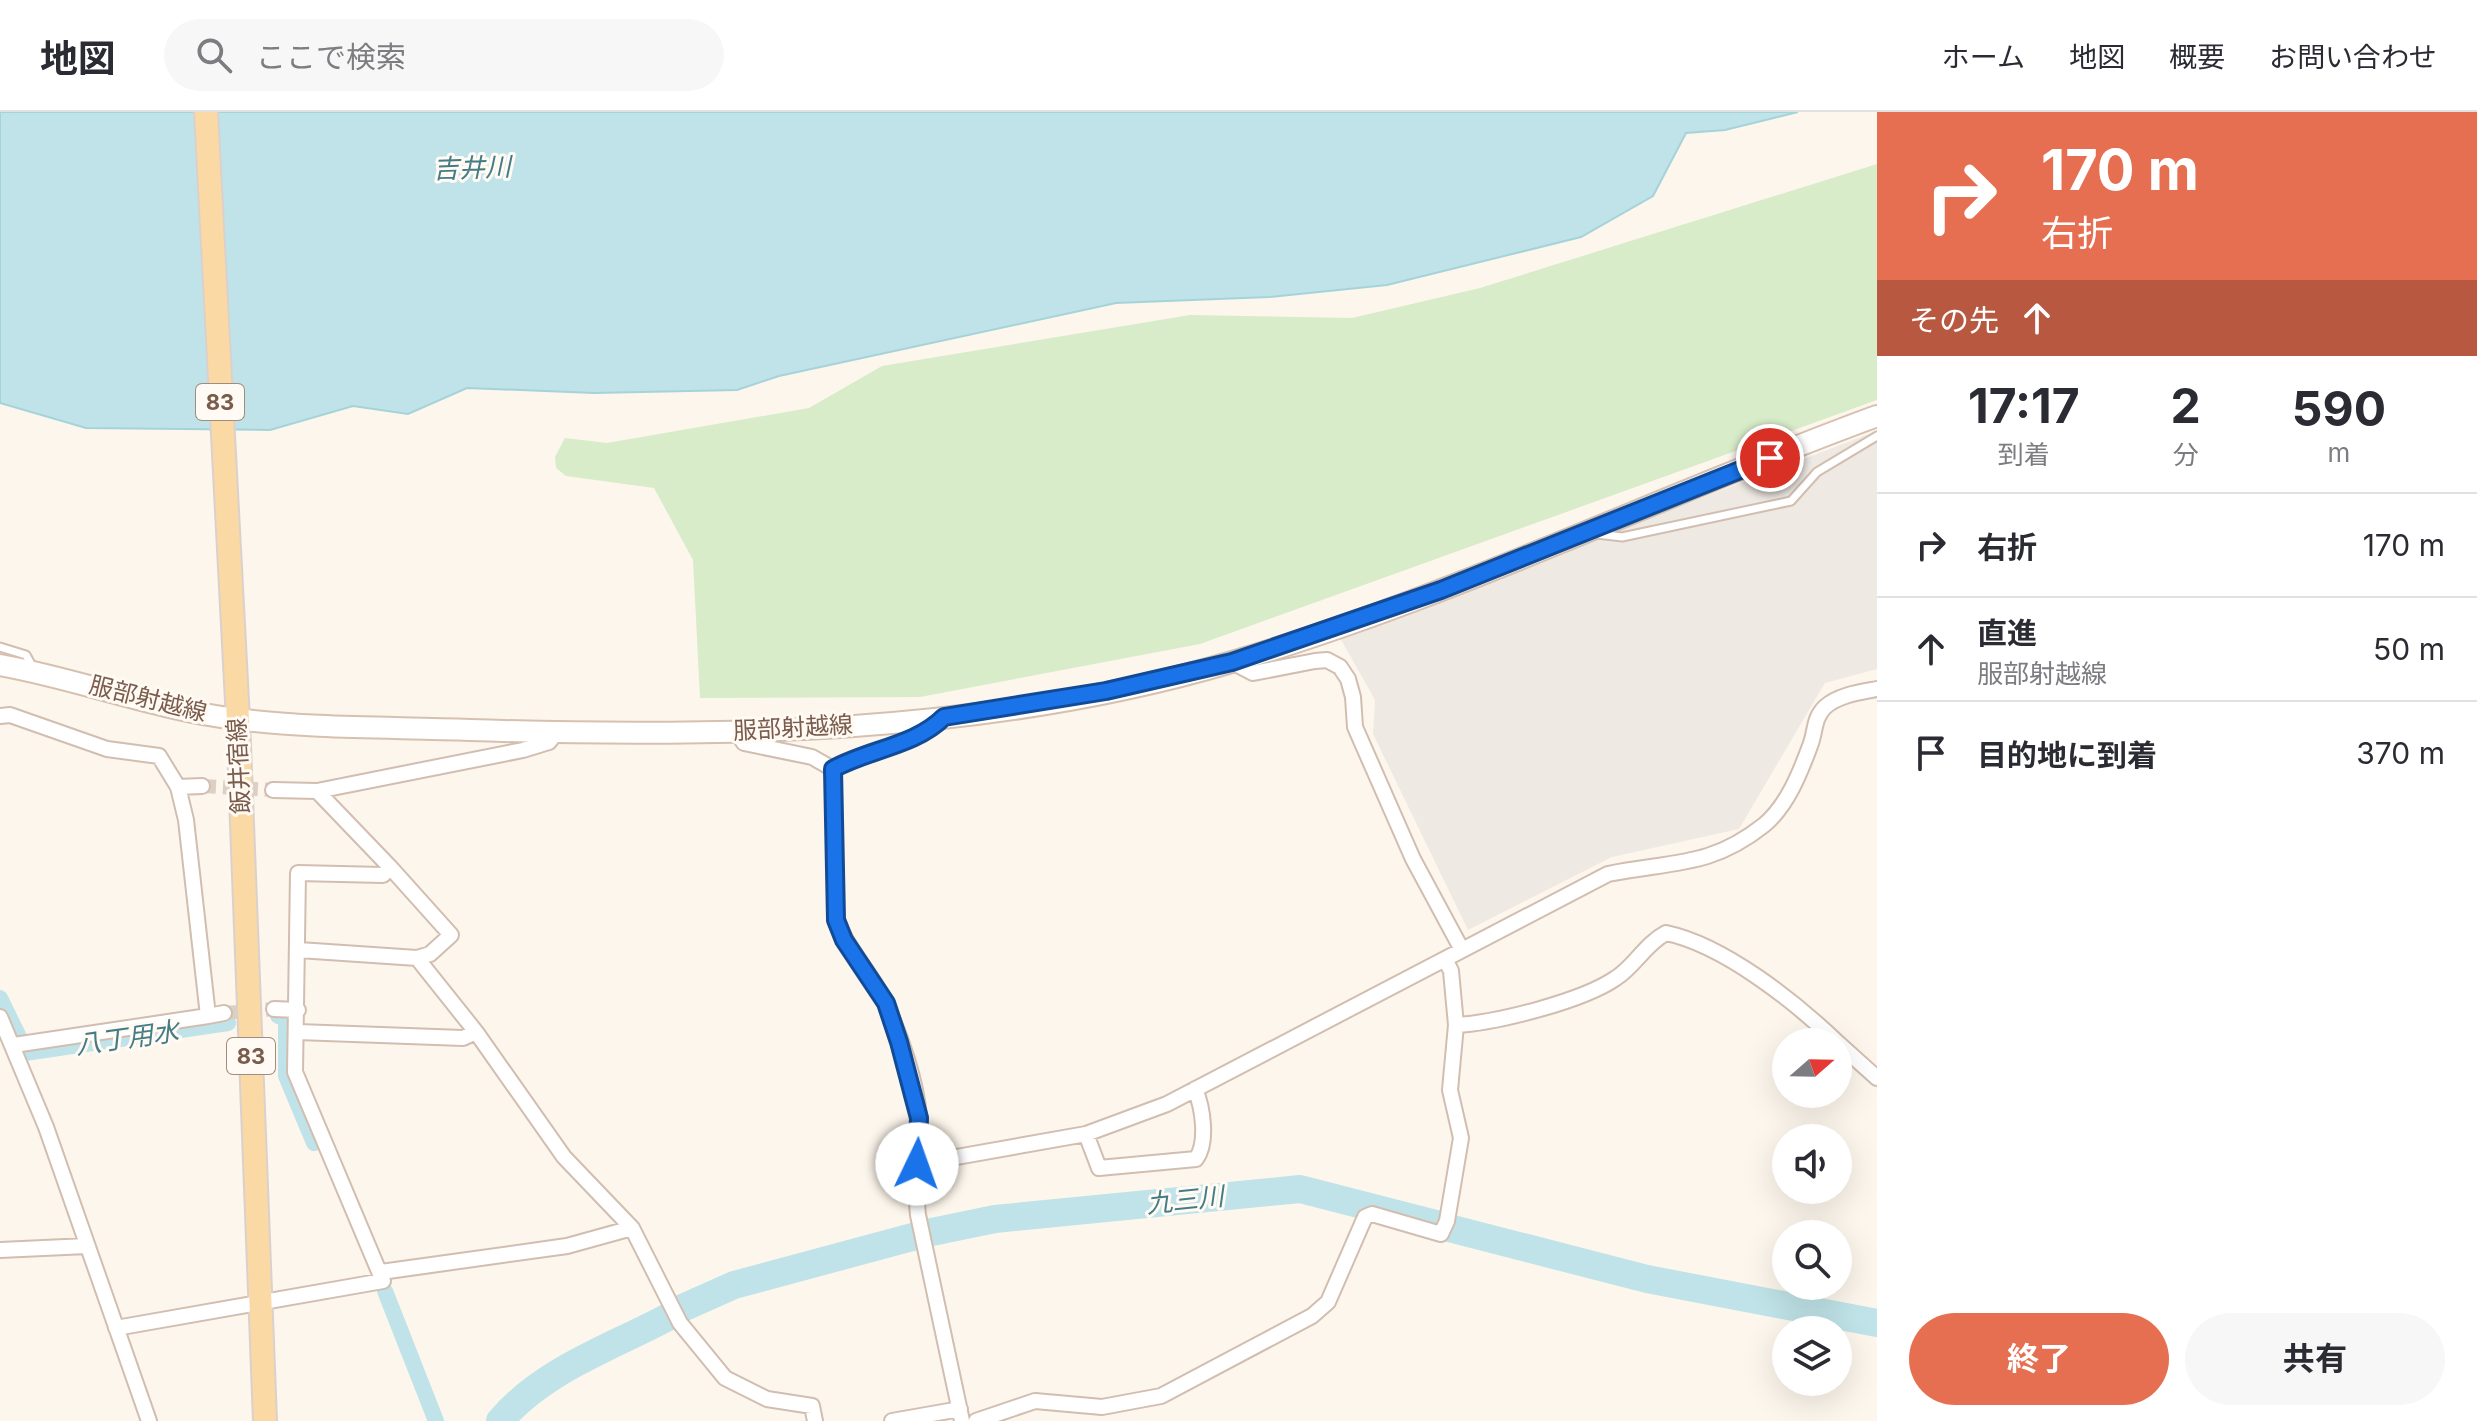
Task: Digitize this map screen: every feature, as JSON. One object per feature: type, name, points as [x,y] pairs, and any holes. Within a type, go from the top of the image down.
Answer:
[{"type":"main road","name":"飯井宿線","points":[[206,112],[238,720],[265,1421]]},
{"type":"main road","name":"服部射越線","points":[[0,665],[238,720],[556,733],[736,731],[944,717],[1099,692],[1232,662],[1441,590],[1877,416]]},
{"type":"street","points":[[1232,662],[1253,673],[1327,660],[1340,667],[1348,679],[1355,727],[1413,859],[1462,950]]},
{"type":"street","points":[[0,678],[35,671]]},
{"type":"street","points":[[917,1164],[1086,1134],[1195,1089],[1608,874],[1674,866],[1729,849],[1766,823],[1783,805],[1812,743],[1815,718],[1827,704],[1877,689]]},
{"type":"street","points":[[0,716],[10,715],[107,749],[159,756],[178,787],[186,820],[208,1016]]},
{"type":"street","points":[[833,769],[858,755],[927,734],[944,717]]},
{"type":"street","points":[[736,731],[744,743],[812,757],[833,769]]},
{"type":"street","points":[[273,790],[317,791],[523,750],[549,742],[556,733]]},
{"type":"street","points":[[833,769],[836,920],[844,940],[886,1003],[919,1118],[914,1187],[961,1415],[892,1421]]},
{"type":"street","points":[[178,787],[202,786]]},
{"type":"street","points":[[299,950],[417,958],[430,954],[451,935],[317,791]]},
{"type":"street","points":[[116,1328],[383,1281],[298,1082],[298,873],[383,875],[390,867]]},
{"type":"street","points":[[1456,1025],[1504,1020],[1600,986],[1616,978],[1654,940],[1666,933],[1707,947],[1756,978],[1820,1028]]},
{"type":"street","points":[[417,958],[476,1032],[564,1157],[632,1228],[680,1323],[725,1378],[767,1399],[812,1406],[815,1421]]},
{"type":"street","points":[[976,1421],[1035,1401],[1102,1407],[1161,1396],[1312,1316],[1328,1302],[1365,1217],[1372,1214],[1441,1234],[1447,1221],[1461,1138],[1450,1090],[1456,1025],[1451,971],[1445,959]]},
{"type":"street","points":[[274,1009],[298,1010]]},
{"type":"street","points":[[14,1045],[224,1013]]},
{"type":"street","points":[[0,1017],[14,1045],[149,1421]]},
{"type":"street","points":[[298,1032],[463,1038],[476,1032]]},
{"type":"street","points":[[1852,1055],[1877,1078]]},
{"type":"street","points":[[1086,1134],[1099,1168],[1196,1159],[1202,1151],[1201,1103],[1195,1089]]},
{"type":"street","points":[[381,1272],[567,1246],[632,1228]]},
{"type":"street","points":[[0,1250],[87,1246]]},
{"type":"lane","points":[[1583,533],[1622,537],[1791,501],[1817,472],[1877,436]]},
{"type":"lane","points":[[0,647],[26,655],[35,671]]},
{"type":"shaded area","points":[[1877,431],[1877,669],[1825,683],[1739,829],[1612,857],[1468,930],[1373,734],[1375,700],[1339,636]]},
{"type":"green space","points":[[1877,164],[1877,400],[1200,644],[920,697],[700,698],[693,560],[654,488],[566,476],[556,468],[555,457],[565,438],[607,443],[809,408],[882,366],[1190,315],[1352,318],[1480,288]]},
{"type":"water","name":"吉井川","points":[[0,112],[1798,112],[1725,130],[1686,133],[1653,196],[1581,237],[1387,285],[1269,297],[1116,303],[779,376],[737,390],[594,393],[467,388],[408,414],[353,406],[270,430],[86,428],[0,403]]},
{"type":"waterway","name":"八丁用水","points":[[0,998],[20,1039]]},
{"type":"waterway","name":"八丁用水","points":[[278,1016],[286,1018],[286,1076],[314,1143]]},
{"type":"waterway","name":"八丁用水","points":[[25,1053],[228,1023]]},
{"type":"waterway","name":"九三川","points":[[927,1233],[995,1219],[1300,1189],[1440,1225]]},
{"type":"waterway","name":"九三川","points":[[1449,1228],[1647,1279],[1877,1323]]},
{"type":"waterway","name":"九三川","points":[[678,1310],[734,1285],[916,1236]]},
{"type":"waterway","name":"八丁用水","points":[[385,1291],[436,1421]]},
{"type":"waterway","name":"九三川","points":[[500,1421],[517,1403],[557,1374],[668,1317]]},
{"type":"tunnel","points":[[202,786],[273,790]]},
{"type":"tunnel","points":[[224,1013],[274,1009]]},
{"type":"route","points":[[917,1164],[919,1118],[915,1093],[899,1042],[886,1003],[844,940],[836,920],[833,769],[858,755],[927,734],[944,717],[1055,701],[1157,681],[1232,662],[1441,590],[1770,458]]}]
